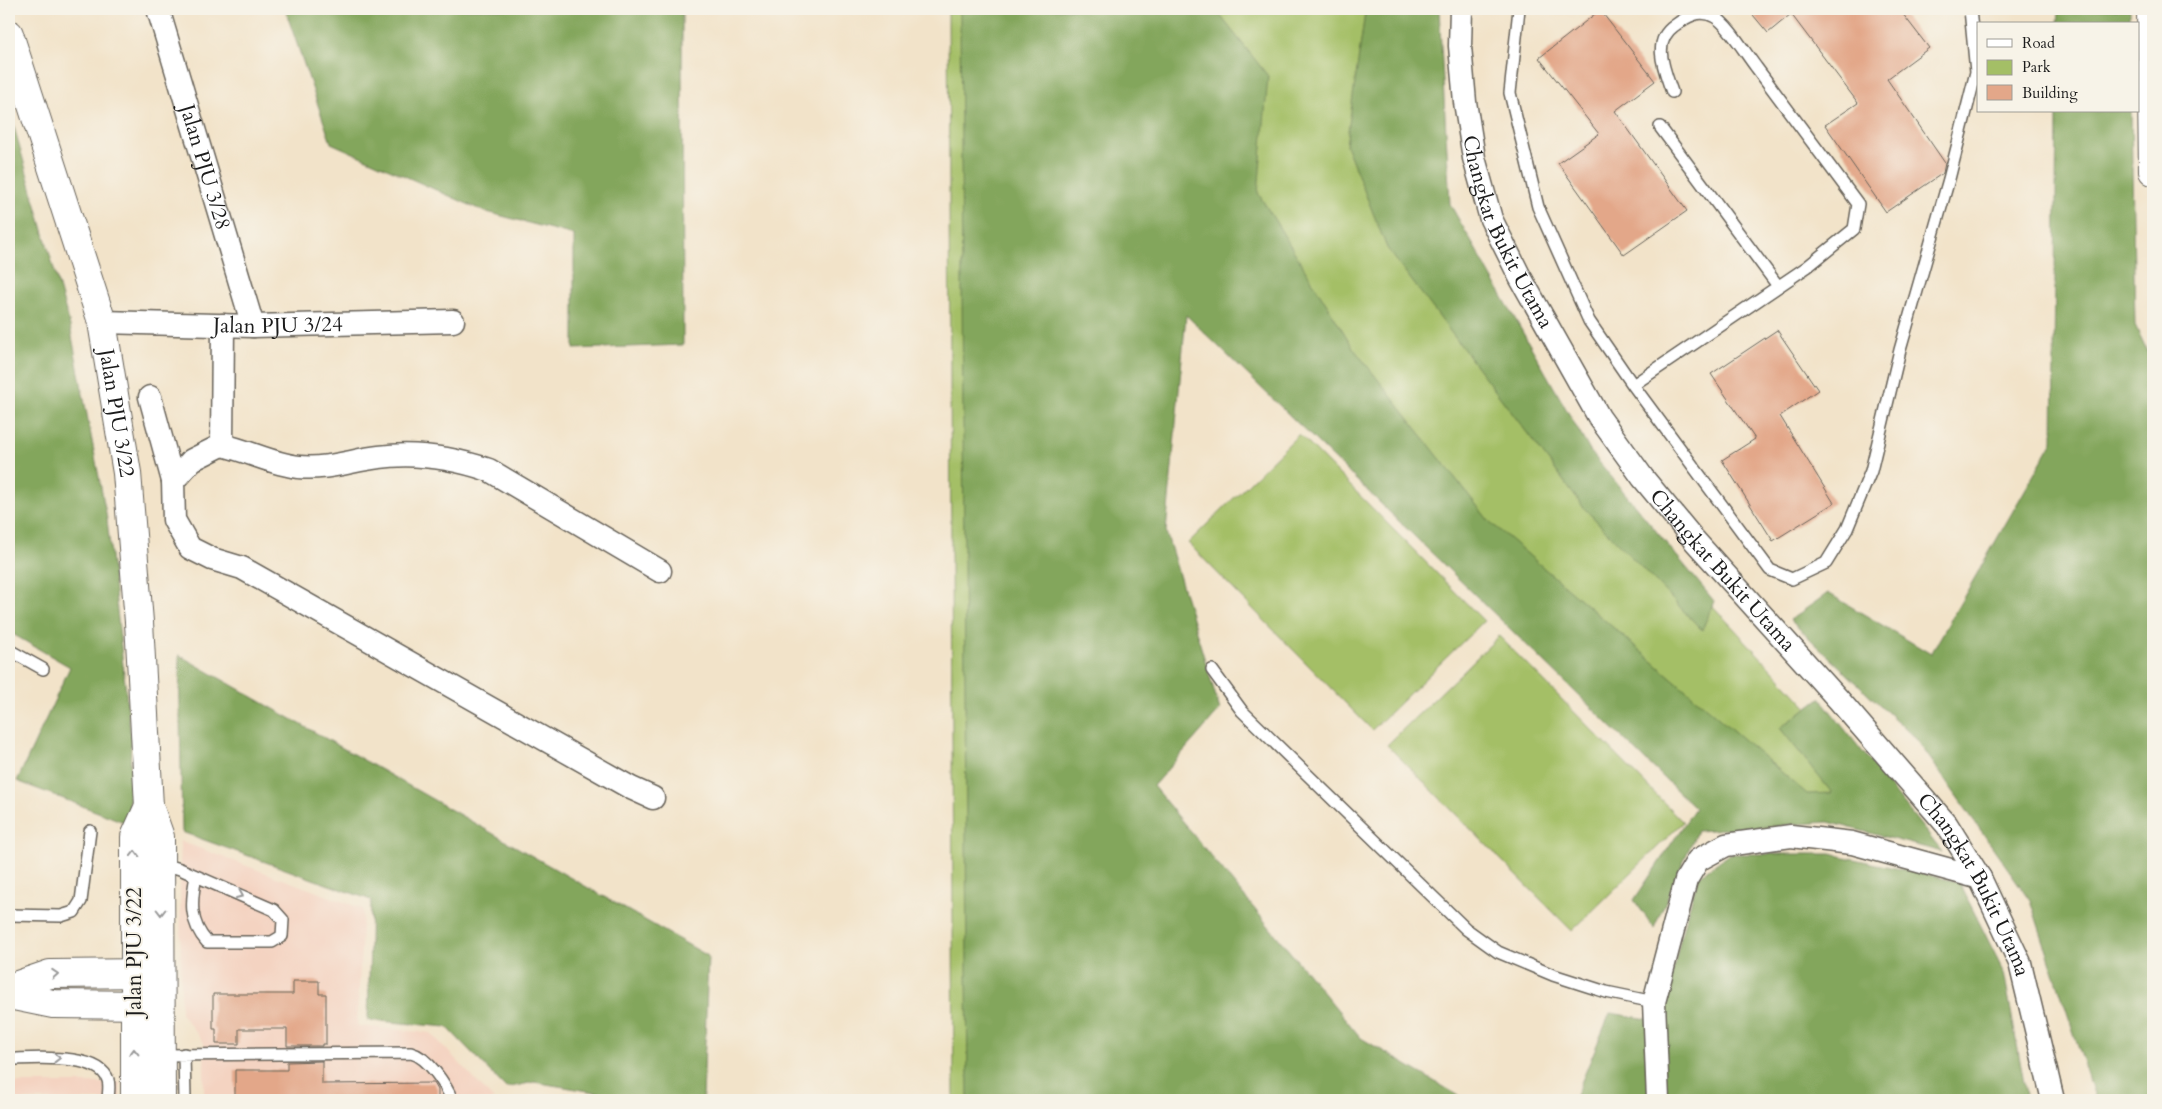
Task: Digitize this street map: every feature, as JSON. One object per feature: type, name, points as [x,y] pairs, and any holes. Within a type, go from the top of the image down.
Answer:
[{"type":"street","name":"Jalan PJU 3/28","points":[[158,9],[254,326]]},
{"type":"street","name":"Changkat Bukit Utama","points":[[1461,9],[1460,46],[1465,102],[1474,158],[1492,218],[1520,277],[1599,417],[1643,478],[1695,541],[1838,699],[1947,825],[1980,878],[2020,962],[2053,1100]]},
{"type":"street","points":[[2151,9],[2153,171]]},
{"type":"street","name":"Jalan PJU 3/22","points":[[9,34],[102,322],[127,473],[140,622],[149,806],[160,837],[162,1004],[173,1054],[161,1100]]},
{"type":"street","name":"Jalan PJU 3/24","points":[[102,322],[254,326],[453,322]]},
{"type":"street","points":[[222,445],[224,325]]},
{"type":"street","points":[[150,397],[173,481],[174,520],[190,548],[212,559],[242,568],[631,788],[654,798]]},
{"type":"street","points":[[173,481],[192,460],[222,445],[246,450],[273,462],[301,467],[337,466],[378,457],[416,455],[461,461],[489,470],[660,571]]},
{"type":"street","name":"Jalan PJU 3/22","points":[[135,1100],[135,837],[149,806]]},
{"type":"street","points":[[1658,1100],[1654,1002],[1686,880],[1698,860],[1726,845],[1791,836],[1852,843],[1980,878]]},
{"type":"street","points":[[9,988],[50,974],[161,973]]},
{"type":"street","points":[[9,995],[53,1004],[162,1004]]},
{"type":"lane","points":[[1518,9],[1510,93],[1538,206],[1589,321],[1633,385],[1770,570],[1792,578],[1826,563],[1846,529],[1871,471],[1900,350],[1949,179],[1976,72],[1970,9]]},
{"type":"lane","points":[[1633,385],[1778,286],[1854,229],[1858,204],[1750,59],[1714,17],[1705,13],[1693,14],[1668,30],[1661,44],[1661,59],[1672,92]]},
{"type":"lane","points":[[1660,127],[1778,286]]},
{"type":"lane","points":[[9,650],[43,669]]},
{"type":"lane","points":[[1212,670],[1242,711],[1466,929],[1498,952],[1553,975],[1606,992],[1654,1002]]},
{"type":"lane","points":[[9,915],[61,916],[74,912],[81,901],[90,831]]},
{"type":"lane","points":[[160,863],[196,876],[274,910],[283,920],[282,936],[272,942],[207,942],[197,931],[193,914],[196,876]]},
{"type":"lane","points":[[184,1100],[173,1054],[411,1052],[418,1054],[446,1085],[452,1100]]},
{"type":"lane","points":[[9,1059],[69,1058],[100,1068],[108,1081],[108,1100]]},
{"type":"shaded area","points":[[180,841],[363,909],[357,1026],[431,1033],[494,1100],[204,1100],[204,1043],[181,1013]]},
{"type":"shaded area","points":[[9,1083],[120,1083],[120,1100],[9,1100]]},
{"type":"green space","points":[[285,9],[682,9],[683,345],[574,349],[574,235],[483,211],[331,143]]},
{"type":"green space","points":[[948,9],[1421,9],[1439,216],[1611,497],[1882,787],[1741,841],[1197,265],[1123,314],[1113,775],[1369,1100],[954,1100]]},
{"type":"green space","points":[[960,9],[1215,9],[1268,76],[1258,193],[1354,349],[1489,521],[1807,794],[1832,793],[1780,728],[1820,698],[1942,852],[1828,822],[1697,831],[1654,928],[1634,900],[1695,808],[1186,315],[1166,532],[1220,710],[1153,786],[1361,1038],[1466,1100],[968,1100]]},
{"type":"green space","points":[[1362,9],[1439,9],[1450,204],[1590,451],[1714,601],[1702,630],[1584,508],[1387,248],[1346,145],[1365,13]]},
{"type":"green space","points":[[2059,9],[2130,9],[2130,22],[2058,22]]},
{"type":"green space","points":[[9,109],[70,326],[107,519],[131,738],[129,824],[17,781],[70,667],[9,632]]},
{"type":"green space","points":[[2057,112],[2131,112],[2135,325],[2153,363],[2153,1100],[2096,1100],[2030,900],[1917,740],[1790,620],[1828,593],[1931,654],[2053,441]]},
{"type":"green space","points":[[1299,434],[1484,621],[1372,730],[1188,543]]},
{"type":"green space","points":[[1499,636],[1683,822],[1572,931],[1387,745]]},
{"type":"green space","points":[[179,655],[708,956],[703,1100],[643,1100],[534,1082],[506,1088],[447,1027],[368,1020],[371,900],[182,832]]},
{"type":"green space","points":[[1729,854],[1831,854],[1959,882],[2004,972],[2027,1100],[1574,1100],[1610,1013],[1661,1021],[1684,924],[1699,876]]},
{"type":"building","points":[[1748,9],[1899,9],[1929,48],[1887,79],[1945,163],[1943,173],[1886,212],[1825,125],[1858,103],[1791,14],[1768,33]]},
{"type":"building","points":[[1600,10],[1655,81],[1615,111],[1687,211],[1624,255],[1558,163],[1599,134],[1539,58]]},
{"type":"building","points":[[1777,330],[1818,390],[1780,416],[1834,503],[1773,541],[1722,460],[1755,439],[1711,374]]},
{"type":"building","points":[[293,981],[319,981],[319,994],[326,994],[326,1044],[322,1044],[322,1046],[287,1046],[287,1029],[239,1029],[239,1044],[216,1044],[216,1029],[213,1029],[213,994],[293,994]]},
{"type":"building","points":[[322,1061],[322,1084],[434,1083],[438,1090],[438,1100],[235,1100],[235,1070],[287,1070],[287,1062]]}]
